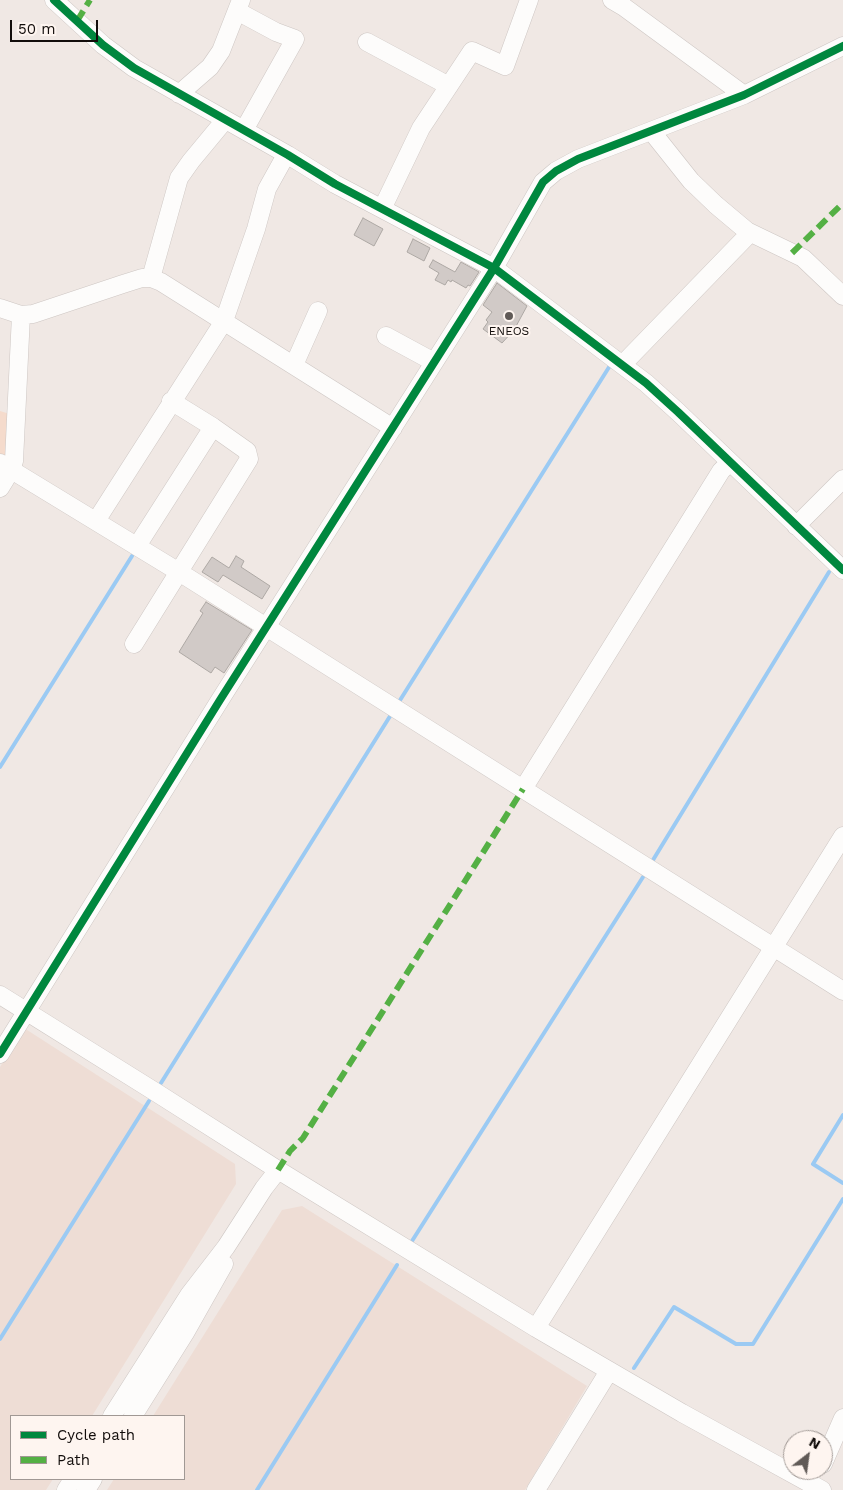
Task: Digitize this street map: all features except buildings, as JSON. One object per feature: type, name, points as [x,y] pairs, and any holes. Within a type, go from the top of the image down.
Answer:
[{"type":"street","points":[[54,0],[103,45],[134,68],[288,155],[335,184],[494,268],[622,365],[678,412],[843,570]]},
{"type":"street","points":[[382,210],[421,128],[472,51],[505,66],[530,0]]},
{"type":"street","points":[[614,0],[744,95]]},
{"type":"street","points":[[179,94],[210,67],[221,51],[239,5],[276,32],[295,39],[244,130]]},
{"type":"street","points":[[367,42],[449,86]]},
{"type":"street","points":[[0,1054],[494,268],[543,182],[556,171],[578,160],[744,95],[843,46]]},
{"type":"street","points":[[151,278],[179,178],[191,160],[225,120]]},
{"type":"street","points":[[654,131],[656,137],[691,182],[716,206],[750,233],[803,258],[843,296]]},
{"type":"street","points":[[96,521],[171,400],[224,321],[256,230],[267,189],[288,155]]},
{"type":"street","points":[[622,365],[750,233]]},
{"type":"street","points":[[0,308],[21,315],[33,314],[132,281],[151,278],[161,282],[224,321],[392,428]]},
{"type":"street","points":[[294,365],[318,311]]},
{"type":"street","points":[[0,488],[5,467],[14,461],[21,315]]},
{"type":"street","points":[[386,336],[434,362]]},
{"type":"street","points":[[134,644],[249,459],[247,452],[171,400]]},
{"type":"street","points":[[137,546],[213,427]]},
{"type":"street","points":[[523,789],[721,472],[730,462]]},
{"type":"street","points":[[5,467],[179,572],[843,991]]},
{"type":"street","points":[[796,526],[843,479]]},
{"type":"street","points":[[536,1328],[843,836]]},
{"type":"street","points":[[0,995],[278,1170],[536,1328],[609,1371],[817,1484]]},
{"type":"street","points":[[113,1415],[189,1295],[226,1247],[264,1188],[278,1170]]},
{"type":"street","points":[[134,1415],[269,1193],[278,1170]]},
{"type":"street","points":[[536,1490],[609,1371]]},
{"type":"street","points":[[833,1441],[843,1418]]},
{"type":"shaded area","points":[[0,411],[13,415],[12,458],[0,456]]},
{"type":"shaded area","points":[[24,1028],[235,1164],[236,1184],[93,1415],[10,1415],[10,1480],[52,1480],[46,1490],[0,1490],[0,1067]]},
{"type":"shaded area","points":[[302,1206],[587,1386],[525,1490],[107,1490],[113,1480],[185,1480],[185,1415],[154,1415],[282,1210]]},
{"type":"waterway","points":[[397,705],[611,364]]},
{"type":"waterway","points":[[0,767],[132,556]]},
{"type":"waterway","points":[[653,860],[829,572]]},
{"type":"waterway","points":[[161,1083],[392,713]]},
{"type":"waterway","points":[[412,1241],[643,877]]},
{"type":"waterway","points":[[0,1339],[149,1101]]},
{"type":"waterway","points":[[843,1115],[813,1164],[843,1183]]},
{"type":"waterway","points":[[634,1368],[674,1307],[736,1344],[753,1344],[843,1199]]},
{"type":"waterway","points":[[257,1490],[397,1265]]},
{"type":"marked path","points":[[77,21],[90,0]]},
{"type":"marked path","points":[[792,253],[843,203]]},
{"type":"marked path","points":[[278,1170],[290,1151],[303,1138],[523,789]]},
{"type":"cycle path","points":[[54,0],[103,45],[134,68],[288,155],[335,184],[494,268],[646,383],[843,570]]},
{"type":"cycle path","points":[[0,1054],[220,700],[494,268],[543,182],[556,171],[578,159],[744,95],[843,46]]},
{"type":"place","name":"ENEOS","points":[[509,316]]}]
